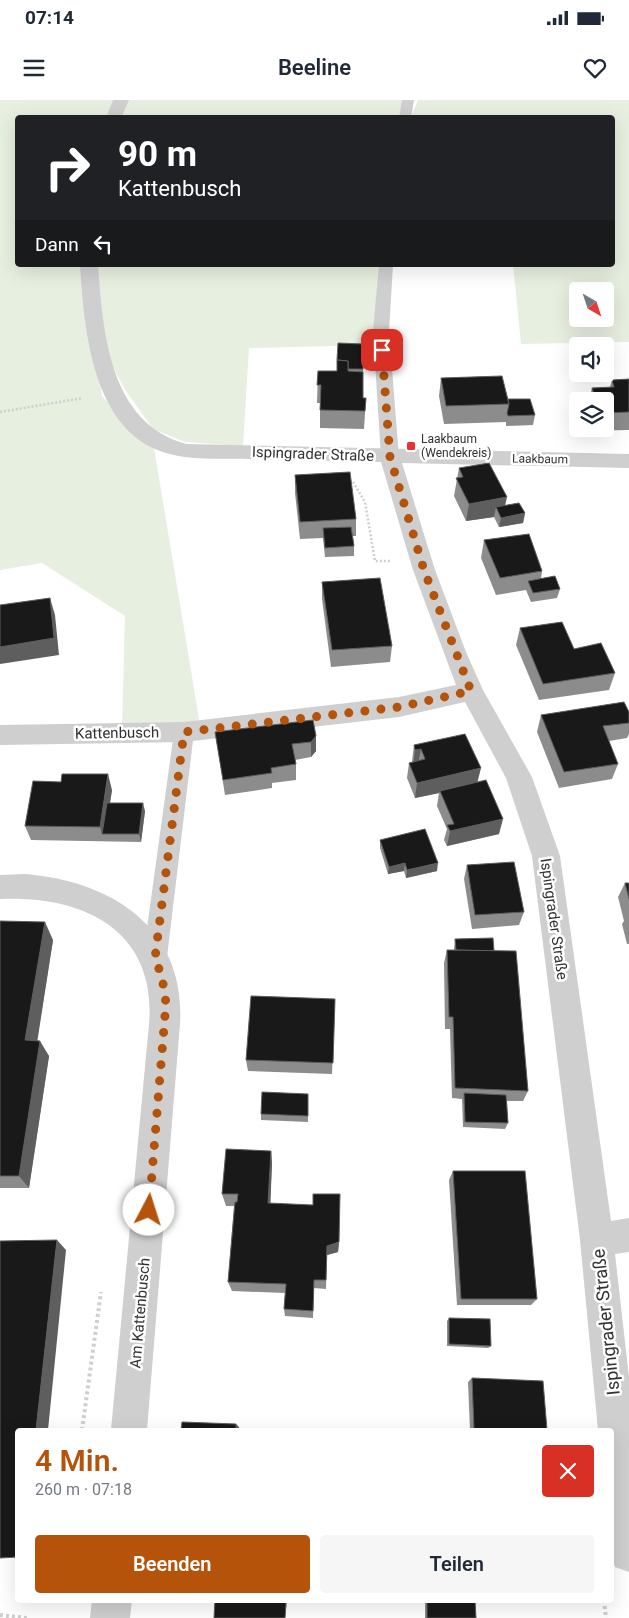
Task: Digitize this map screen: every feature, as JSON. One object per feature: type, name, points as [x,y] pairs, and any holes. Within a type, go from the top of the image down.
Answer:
[{"type":"street","points":[[114,115],[121,100]]},
{"type":"street","name":"Ispingrader Straße","points":[[89,267],[93,320],[101,361],[128,416],[149,436],[162,444],[186,451],[390,457],[424,570],[471,691],[519,777],[546,856],[613,1237],[629,1554]]},
{"type":"street","name":"Laakbaum","points":[[390,457],[629,461]]},
{"type":"street","name":"Kattenbusch","points":[[0,735],[184,732],[399,707],[471,691]]},
{"type":"street","name":"Am Kattenbusch","points":[[0,887],[38,886],[64,890],[86,897],[104,906],[137,932],[146,942],[155,958],[162,977],[165,1012],[129,1428]]},
{"type":"street","points":[[110,1618],[112,1603]]},
{"type":"lane","points":[[406,115],[408,100]]},
{"type":"lane","points":[[386,267],[381,331],[390,457]]},
{"type":"lane","name":"Am Kattenbusch","points":[[155,958],[184,732]]},
{"type":"path","points":[[0,412],[115,392]]},
{"type":"path","points":[[349,476],[356,485],[364,502],[371,550],[375,561],[398,561]]},
{"type":"path","points":[[82,1428],[102,1286]]},
{"type":"path","points":[[604,1603],[606,1618]]},
{"type":"path","points":[[0,1615],[27,1618]]},
{"type":"green space","points":[[0,100],[118,100],[111,115],[15,115],[15,267],[85,267],[102,396],[137,436],[154,448],[200,725],[122,728],[125,616],[42,563],[0,570]]},
{"type":"green space","points":[[124,100],[404,100],[400,115],[117,115]]},
{"type":"green space","points":[[418,100],[629,100],[629,342],[614,342],[614,337],[569,337],[569,343],[521,344],[513,267],[615,267],[615,115],[412,115]]},
{"type":"green space","points":[[94,267],[380,267],[372,345],[249,348],[243,446],[185,442],[153,429],[126,391],[109,361]]},
{"type":"building","points":[[338,343],[363,344],[363,369],[348,369],[348,361],[337,360]]},
{"type":"building","points":[[337,360],[348,361],[348,371],[363,372],[363,398],[366,398],[365,411],[320,410],[321,385],[317,385],[318,371],[337,371]]},
{"type":"building","points":[[502,376],[509,404],[446,406],[441,378]]},
{"type":"building","points":[[629,379],[629,412],[614,413],[614,392],[593,392],[592,388],[614,387],[614,380]]},
{"type":"building","points":[[508,399],[530,399],[535,415],[508,416]]},
{"type":"building","points":[[489,463],[507,497],[469,504],[456,478],[463,477],[459,468]]},
{"type":"building","points":[[350,472],[356,519],[300,522],[295,475]]},
{"type":"building","points":[[519,503],[525,513],[501,518],[496,507]]},
{"type":"building","points":[[351,527],[354,546],[325,548],[323,528]]},
{"type":"building","points":[[529,534],[542,571],[500,578],[484,540]]},
{"type":"building","points":[[555,576],[560,589],[533,593],[528,581]]},
{"type":"building","points":[[380,578],[392,646],[332,650],[322,582]]},
{"type":"building","points":[[50,598],[54,638],[0,647],[0,605]]},
{"type":"building","points":[[562,622],[574,649],[601,643],[615,673],[543,684],[520,628]]},
{"type":"building","points":[[624,702],[629,712],[629,723],[603,726],[618,764],[564,772],[541,715]]},
{"type":"building","points":[[313,720],[316,736],[311,742],[292,744],[296,764],[271,768],[272,773],[223,780],[215,732]]},
{"type":"building","points":[[465,734],[481,768],[417,783],[409,763],[425,759],[421,749],[415,750],[414,745]]},
{"type":"building","points":[[62,774],[108,774],[100,827],[25,826],[33,781],[61,782]]},
{"type":"building","points":[[486,780],[503,819],[450,831],[447,825],[454,824],[440,791]]},
{"type":"building","points":[[107,803],[143,803],[139,834],[102,834]]},
{"type":"building","points":[[425,829],[438,863],[407,870],[405,863],[389,867],[380,840]]},
{"type":"building","points":[[514,862],[524,912],[475,915],[467,865]]},
{"type":"building","points":[[625,883],[629,883],[629,899]]},
{"type":"building","points":[[0,921],[45,922],[25,1040],[40,1041],[19,1176],[0,1176]]},
{"type":"building","points":[[493,938],[494,951],[456,950],[455,939]]},
{"type":"building","points":[[447,950],[516,951],[528,1091],[455,1088],[453,1017],[449,1017]]},
{"type":"building","points":[[251,996],[335,999],[333,1063],[246,1060]]},
{"type":"building","points":[[262,1092],[308,1094],[308,1116],[261,1114]]},
{"type":"building","points":[[464,1093],[506,1095],[508,1123],[465,1122]]},
{"type":"building","points":[[226,1149],[271,1151],[268,1203],[313,1205],[313,1194],[340,1194],[339,1242],[327,1246],[326,1280],[314,1280],[313,1311],[284,1309],[286,1284],[228,1282],[235,1202],[237,1202],[238,1194],[222,1194]]},
{"type":"building","points":[[453,1171],[525,1171],[537,1299],[461,1299]]},
{"type":"building","points":[[57,1240],[36,1428],[15,1428],[15,1557],[0,1558],[0,1241]]},
{"type":"building","points":[[449,1318],[490,1319],[491,1346],[449,1344]]},
{"type":"building","points":[[472,1378],[543,1381],[547,1428],[474,1428]]},
{"type":"building","points":[[182,1422],[236,1424],[236,1428],[181,1428]]},
{"type":"building","points":[[215,1603],[286,1603],[285,1618],[214,1618]]},
{"type":"building","points":[[427,1603],[475,1603],[476,1618],[427,1618]]},
{"type":"place","name":"Laakbaum (Wendekreis)","points":[[411,446]]},
{"type":"route","points":[[149,1210],[166,1003],[162,977],[155,958],[184,732],[399,707],[471,691],[454,652],[424,570],[390,457],[382,350]]}]
